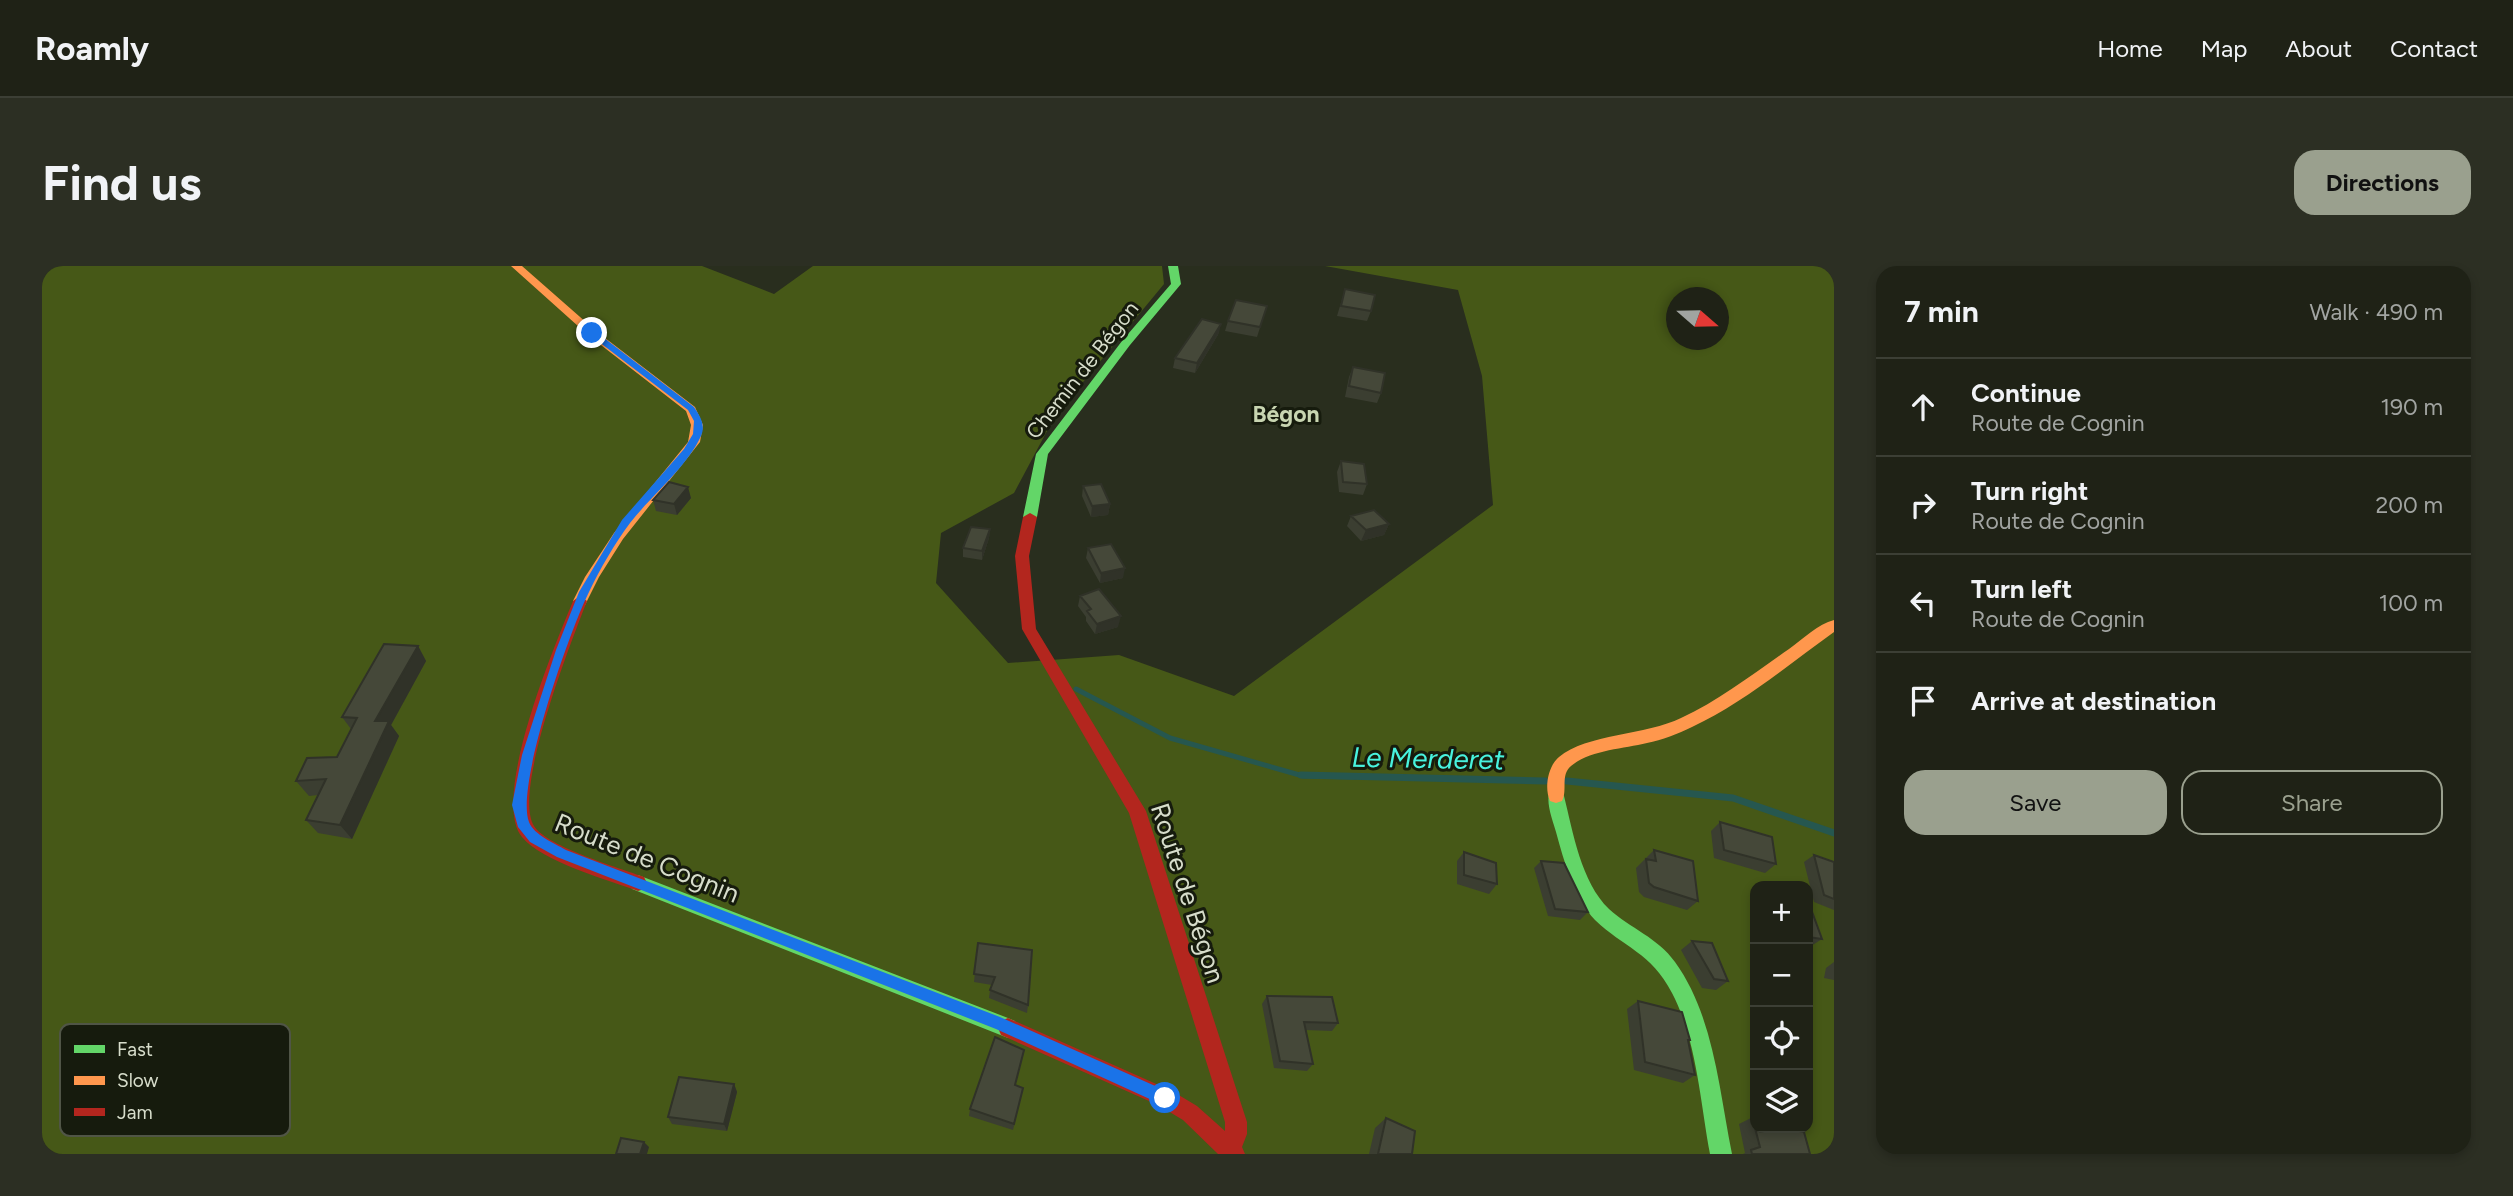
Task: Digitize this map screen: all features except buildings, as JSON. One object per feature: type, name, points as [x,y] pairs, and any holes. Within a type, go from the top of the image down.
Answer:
[{"type":"street","name":"Route de Cognin","points":[[516,266],[592,333],[691,409],[698,421],[698,434],[626,523],[584,592],[561,650],[528,755],[518,805],[524,827],[535,838],[562,853],[1000,1024],[1165,1098],[1190,1113],[1232,1152]]},
{"type":"street","name":"Chemin de Bégon","points":[[1052,667],[1029,629],[1022,556],[1042,454],[1126,343],[1176,284],[1173,266]]},
{"type":"street","points":[[1721,1154],[1689,1015],[1678,984],[1665,963],[1649,946],[1600,912],[1564,828],[1555,781],[1561,764],[1584,750],[1662,733],[1700,716],[1834,625]]},
{"type":"street","name":"Route de Bégon","points":[[1052,667],[1138,811],[1236,1122],[1232,1152]]},
{"type":"green space","points":[[42,266],[702,266],[774,294],[813,266],[1162,266],[1164,284],[1055,416],[1014,493],[941,533],[936,583],[1008,663],[1119,655],[1234,696],[1493,505],[1482,376],[1458,290],[1325,266],[1834,266],[1834,1154],[42,1154]]},
{"type":"waterway","name":"Le Merderet","points":[[1076,689],[1170,738],[1303,776],[1355,777]]},
{"type":"waterway","name":"Le Merderet","points":[[1301,775],[1545,781]]},
{"type":"waterway","name":"Le Merderet","points":[[1567,781],[1733,798],[1834,833]]},
{"type":"traffic: fast","points":[[1030,517],[1042,454],[1126,343],[1176,284],[1173,266]]},
{"type":"traffic: fast","points":[[1556,796],[1580,877],[1595,906],[1603,915],[1655,953],[1680,988],[1703,1058],[1721,1154]]},
{"type":"traffic: fast","points":[[638,883],[1008,1028]]},
{"type":"traffic: slow","points":[[516,266],[592,333],[691,409],[697,425],[694,442],[604,555],[580,601]]},
{"type":"traffic: slow","points":[[1556,796],[1556,776],[1564,762],[1587,750],[1651,736],[1686,723],[1730,698],[1834,625]]},
{"type":"traffic: jam","points":[[1030,517],[1022,556],[1029,629],[1137,811],[1236,1122],[1236,1134],[1230,1150]]},
{"type":"traffic: jam","points":[[580,601],[550,682],[528,755],[521,814],[527,831],[548,847],[638,883]]},
{"type":"traffic: jam","points":[[1008,1028],[1165,1098],[1190,1113],[1234,1154]]},
{"type":"district","name":"Bégon","points":[[1286,414]]},
{"type":"route","points":[[592,333],[691,409],[698,421],[698,434],[626,523],[603,556],[584,592],[561,650],[520,786],[518,805],[524,827],[535,838],[562,853],[1000,1024],[1165,1098]]}]
